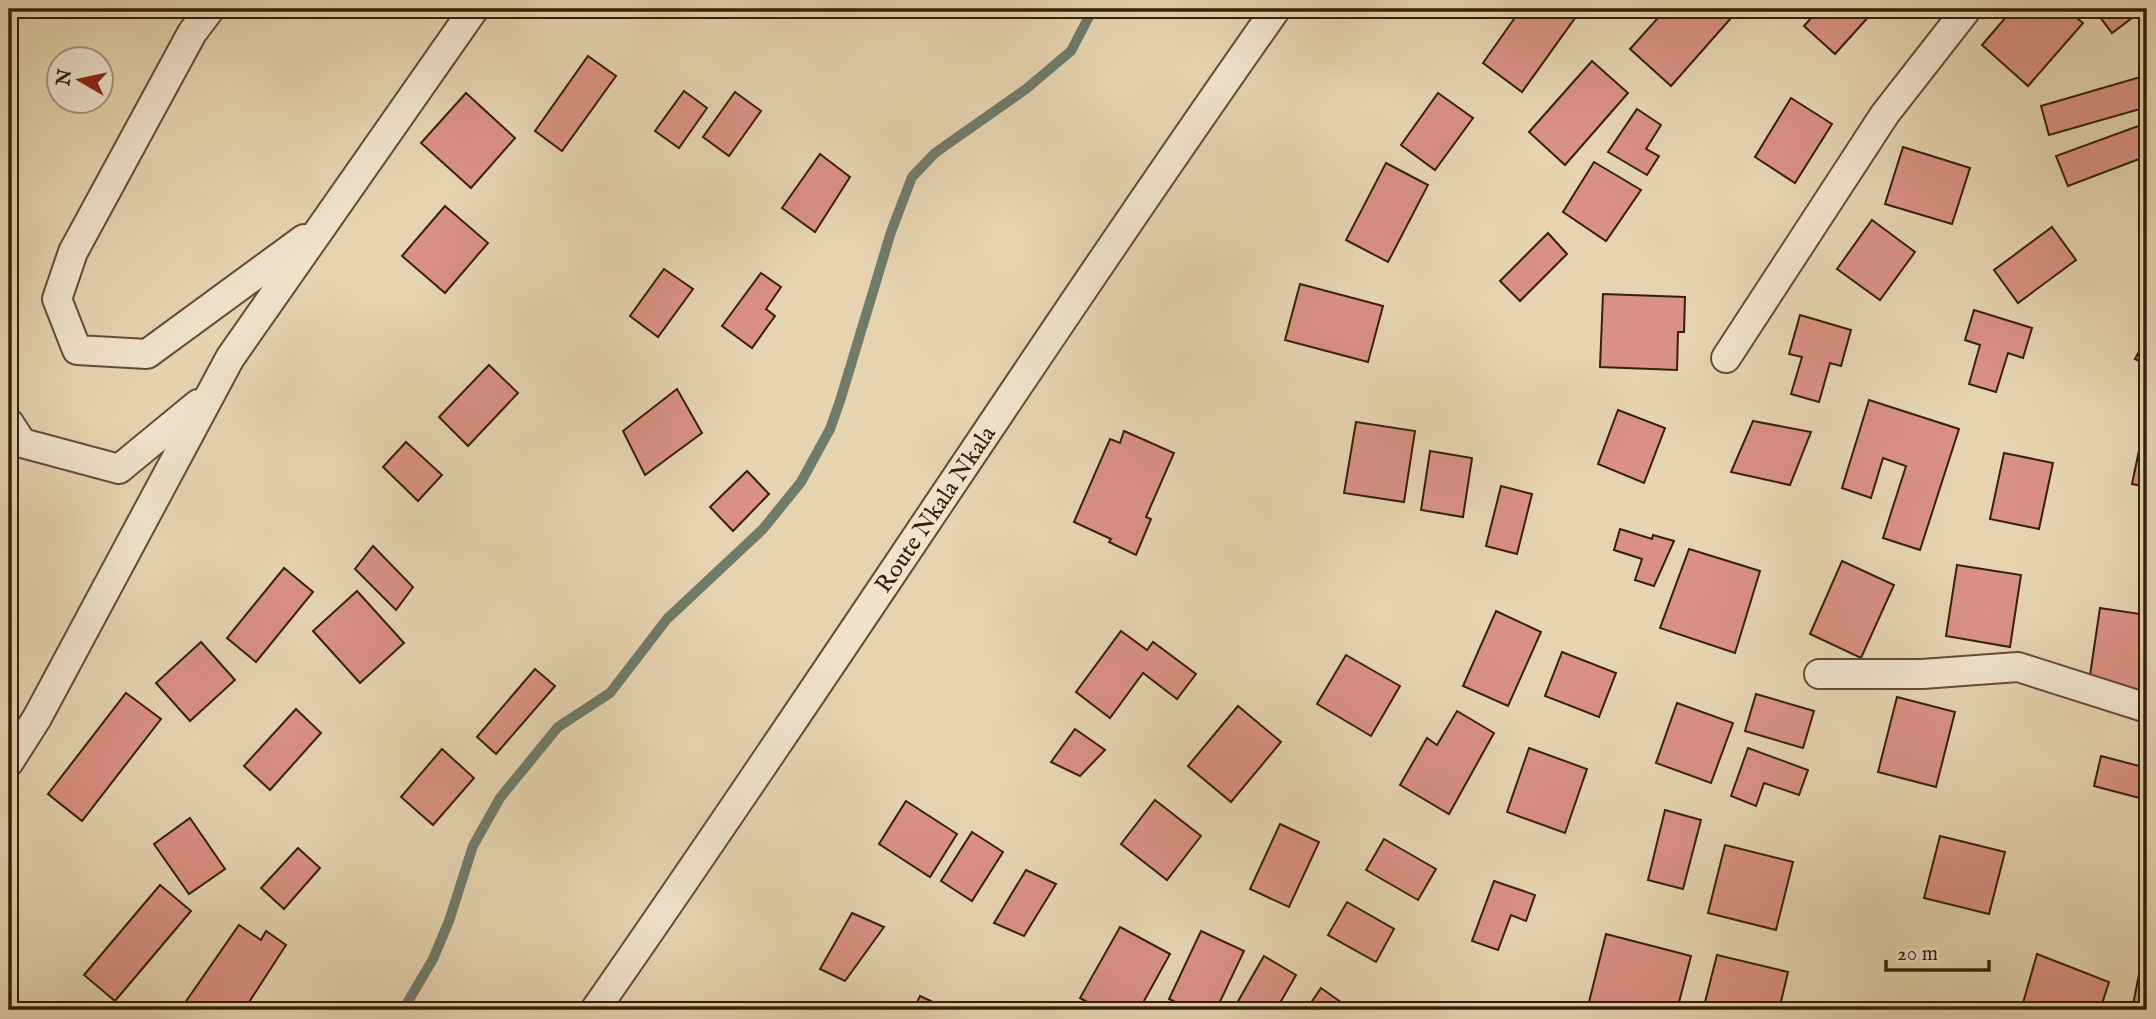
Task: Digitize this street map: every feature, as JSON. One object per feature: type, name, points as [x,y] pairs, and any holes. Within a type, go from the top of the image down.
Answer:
[{"type":"street","points":[[210,9],[192,33],[73,252],[57,299],[77,350],[146,354],[323,225]]},
{"type":"street","points":[[9,762],[37,718],[230,358],[474,9]]},
{"type":"street","name":"Route Nkala Nkala","points":[[595,1010],[704,855],[1156,179],[1276,9]]},
{"type":"street","points":[[1726,358],[1885,114],[1967,9]]},
{"type":"street","points":[[9,423],[22,443],[119,469],[211,393]]},
{"type":"street","points":[[1819,674],[1922,674],[2018,667],[2147,708]]},
{"type":"building","points":[[1521,9],[1580,11],[1522,92],[1483,63]]},
{"type":"building","points":[[1666,9],[1739,9],[1671,86],[1630,49]]},
{"type":"building","points":[[1819,9],[1865,9],[1871,14],[1835,54],[1804,26]]},
{"type":"building","points":[[2013,9],[2066,9],[2083,23],[2028,86],[1982,45]]},
{"type":"building","points":[[2094,9],[2144,9],[2112,33]]},
{"type":"building","points":[[588,56],[616,76],[562,151],[535,131]]},
{"type":"building","points":[[1592,61],[1628,93],[1565,165],[1529,132]]},
{"type":"building","points":[[2147,75],[2147,107],[2049,135],[2041,106]]},
{"type":"building","points":[[684,91],[707,108],[679,148],[655,131]]},
{"type":"building","points":[[735,92],[761,111],[729,156],[703,137]]},
{"type":"building","points":[[466,93],[515,138],[471,188],[421,143]]},
{"type":"building","points":[[1438,93],[1473,118],[1435,170],[1401,145]]},
{"type":"building","points":[[1791,98],[1832,124],[1795,183],[1755,157]]},
{"type":"building","points":[[1637,109],[1661,125],[1646,149],[1659,156],[1647,175],[1608,152]]},
{"type":"building","points":[[2141,125],[2147,141],[2147,156],[2068,186],[2056,156]]},
{"type":"building","points":[[1903,147],[1970,168],[1952,224],[1885,204]]},
{"type":"building","points":[[820,154],[850,177],[815,232],[782,208]]},
{"type":"building","points":[[1594,162],[1641,190],[1606,241],[1563,212]]},
{"type":"building","points":[[1386,163],[1428,185],[1388,262],[1346,240]]},
{"type":"building","points":[[445,206],[488,243],[445,293],[402,256]]},
{"type":"building","points":[[1872,220],[1915,252],[1880,300],[1837,269]]},
{"type":"building","points":[[2052,227],[2076,260],[2018,303],[1994,270]]},
{"type":"building","points":[[1548,233],[1567,254],[1520,301],[1500,281]]},
{"type":"building","points":[[2144,235],[2147,236],[2147,298],[2140,298]]},
{"type":"building","points":[[664,269],[693,289],[658,337],[630,316]]},
{"type":"building","points":[[761,273],[781,287],[766,309],[775,316],[752,348],[722,326]]},
{"type":"building","points":[[1300,284],[1383,306],[1368,362],[1285,340]]},
{"type":"building","points":[[1603,294],[1685,297],[1684,332],[1678,332],[1677,370],[1600,367]]},
{"type":"building","points":[[1974,310],[2032,328],[2023,358],[2008,353],[1996,392],[1969,384],[1980,345],[1965,340]]},
{"type":"building","points":[[1800,315],[1851,330],[1841,366],[1830,363],[1819,402],[1791,394],[1802,357],[1789,354]]},
{"type":"building","points":[[2147,336],[2147,365],[2135,359]]},
{"type":"building","points":[[489,365],[518,393],[468,446],[439,417]]},
{"type":"building","points":[[677,389],[702,433],[645,475],[623,431]]},
{"type":"building","points":[[1869,400],[1959,429],[1920,550],[1883,538],[1906,466],[1883,458],[1871,498],[1842,488]]},
{"type":"building","points":[[1618,410],[1665,428],[1644,483],[1598,464]]},
{"type":"building","points":[[2147,412],[2147,487],[2132,484]]},
{"type":"building","points":[[1753,421],[1811,432],[1790,485],[1731,472]]},
{"type":"building","points":[[1356,422],[1415,431],[1404,502],[1344,493]]},
{"type":"building","points":[[1124,431],[1174,453],[1146,517],[1151,519],[1136,555],[1109,542],[1111,539],[1074,522],[1110,439],[1120,443]]},
{"type":"building","points":[[406,442],[442,475],[418,501],[383,467]]},
{"type":"building","points":[[1430,451],[1472,458],[1463,517],[1421,510]]},
{"type":"building","points":[[2004,453],[2053,463],[2039,529],[1990,519]]},
{"type":"building","points":[[747,471],[769,494],[733,531],[710,507]]},
{"type":"building","points":[[1501,486],[1532,494],[1517,554],[1486,546]]},
{"type":"building","points":[[1620,529],[1652,539],[1653,535],[1674,541],[1654,586],[1635,580],[1642,559],[1614,550]]},
{"type":"building","points":[[373,546],[413,587],[396,610],[355,569]]},
{"type":"building","points":[[1689,549],[1760,571],[1735,653],[1660,628]]},
{"type":"building","points":[[1842,561],[1894,585],[1861,658],[1810,634]]},
{"type":"building","points":[[1957,565],[2021,575],[2010,647],[1946,636]]},
{"type":"building","points":[[284,568],[313,592],[256,662],[227,638]]},
{"type":"building","points":[[357,591],[404,643],[360,683],[313,631]]},
{"type":"building","points":[[2100,608],[2147,615],[2147,694],[2089,682]]},
{"type":"building","points":[[1496,611],[1541,632],[1508,706],[1463,686]]},
{"type":"building","points":[[1121,631],[1147,650],[1153,642],[1196,674],[1177,699],[1143,673],[1110,718],[1076,692]]},
{"type":"building","points":[[201,642],[235,680],[190,721],[156,683]]},
{"type":"building","points":[[1562,652],[1616,673],[1599,717],[1545,696]]},
{"type":"building","points":[[1346,655],[1400,686],[1371,736],[1317,704]]},
{"type":"building","points":[[535,669],[555,686],[496,754],[477,737]]},
{"type":"building","points":[[126,693],[161,719],[82,821],[48,794]]},
{"type":"building","points":[[1756,694],[1814,711],[1803,748],[1745,731]]},
{"type":"building","points":[[1897,697],[1955,712],[1936,787],[1878,772]]},
{"type":"building","points":[[1677,703],[1733,723],[1711,783],[1656,763]]},
{"type":"building","points":[[1238,706],[1281,742],[1231,802],[1188,766]]},
{"type":"building","points":[[296,709],[321,733],[270,790],[244,766]]},
{"type":"building","points":[[1457,711],[1494,733],[1449,814],[1400,785],[1427,738],[1437,745]]},
{"type":"building","points":[[1075,729],[1105,750],[1080,776],[1051,762]]},
{"type":"building","points":[[1529,748],[1587,769],[1565,833],[1507,812]]},
{"type":"building","points":[[1748,748],[1808,770],[1799,795],[1764,783],[1756,806],[1731,796]]},
{"type":"building","points":[[442,749],[474,778],[433,825],[401,797]]},
{"type":"building","points":[[2101,756],[2147,768],[2147,800],[2094,786]]},
{"type":"building","points":[[1155,800],[1201,836],[1167,880],[1121,844]]},
{"type":"building","points":[[906,801],[957,834],[930,877],[879,844]]},
{"type":"building","points":[[1665,810],[1701,820],[1683,889],[1648,880]]},
{"type":"building","points":[[190,818],[225,869],[189,894],[154,844]]},
{"type":"building","points":[[1280,824],[1319,842],[1289,907],[1250,889]]},
{"type":"building","points":[[972,832],[1003,852],[972,901],[941,881]]},
{"type":"building","points":[[1940,836],[2005,852],[1989,914],[1924,898]]},
{"type":"building","points":[[1384,839],[1436,869],[1418,900],[1366,870]]},
{"type":"building","points":[[1725,845],[1793,862],[1776,930],[1708,913]]},
{"type":"building","points":[[298,848],[320,868],[284,909],[261,888]]},
{"type":"building","points":[[1026,870],[1056,884],[1024,936],[994,923]]},
{"type":"building","points":[[1494,881],[1535,895],[1526,921],[1511,915],[1498,950],[1472,941]]},
{"type":"building","points":[[160,885],[191,911],[115,1001],[84,975]]},
{"type":"building","points":[[1347,902],[1394,929],[1376,962],[1328,935]]},
{"type":"building","points":[[852,913],[884,927],[845,981],[820,969]]},
{"type":"building","points":[[239,925],[261,940],[266,931],[286,945],[244,1010],[180,1010]]},
{"type":"building","points":[[1120,927],[1170,954],[1139,1010],[1102,1010],[1080,998]]},
{"type":"building","points":[[1201,931],[1244,951],[1216,1010],[1192,1010],[1169,999]]},
{"type":"building","points":[[1606,934],[1691,956],[1677,1010],[1587,1010]]},
{"type":"building","points":[[2037,954],[2109,982],[2100,1010],[2021,1010]]},
{"type":"building","points":[[1717,955],[1788,972],[1779,1010],[1703,1010]]},
{"type":"building","points":[[1264,956],[1296,975],[1276,1010],[1233,1010]]},
{"type":"building","points":[[2140,969],[2147,971],[2147,1010],[2132,1010]]},
{"type":"building","points":[[1321,988],[1352,1010],[1306,1010]]},
{"type":"building","points":[[920,996],[950,1010],[913,1010]]},
{"type":"waterway","points":[[403,1010],[433,959],[449,921],[473,846],[500,798],[558,727],[610,693],[667,619],[763,529],[801,482],[830,429],[891,232],[912,177],[935,153],[1026,89],[1071,51],[1093,9]]}]
